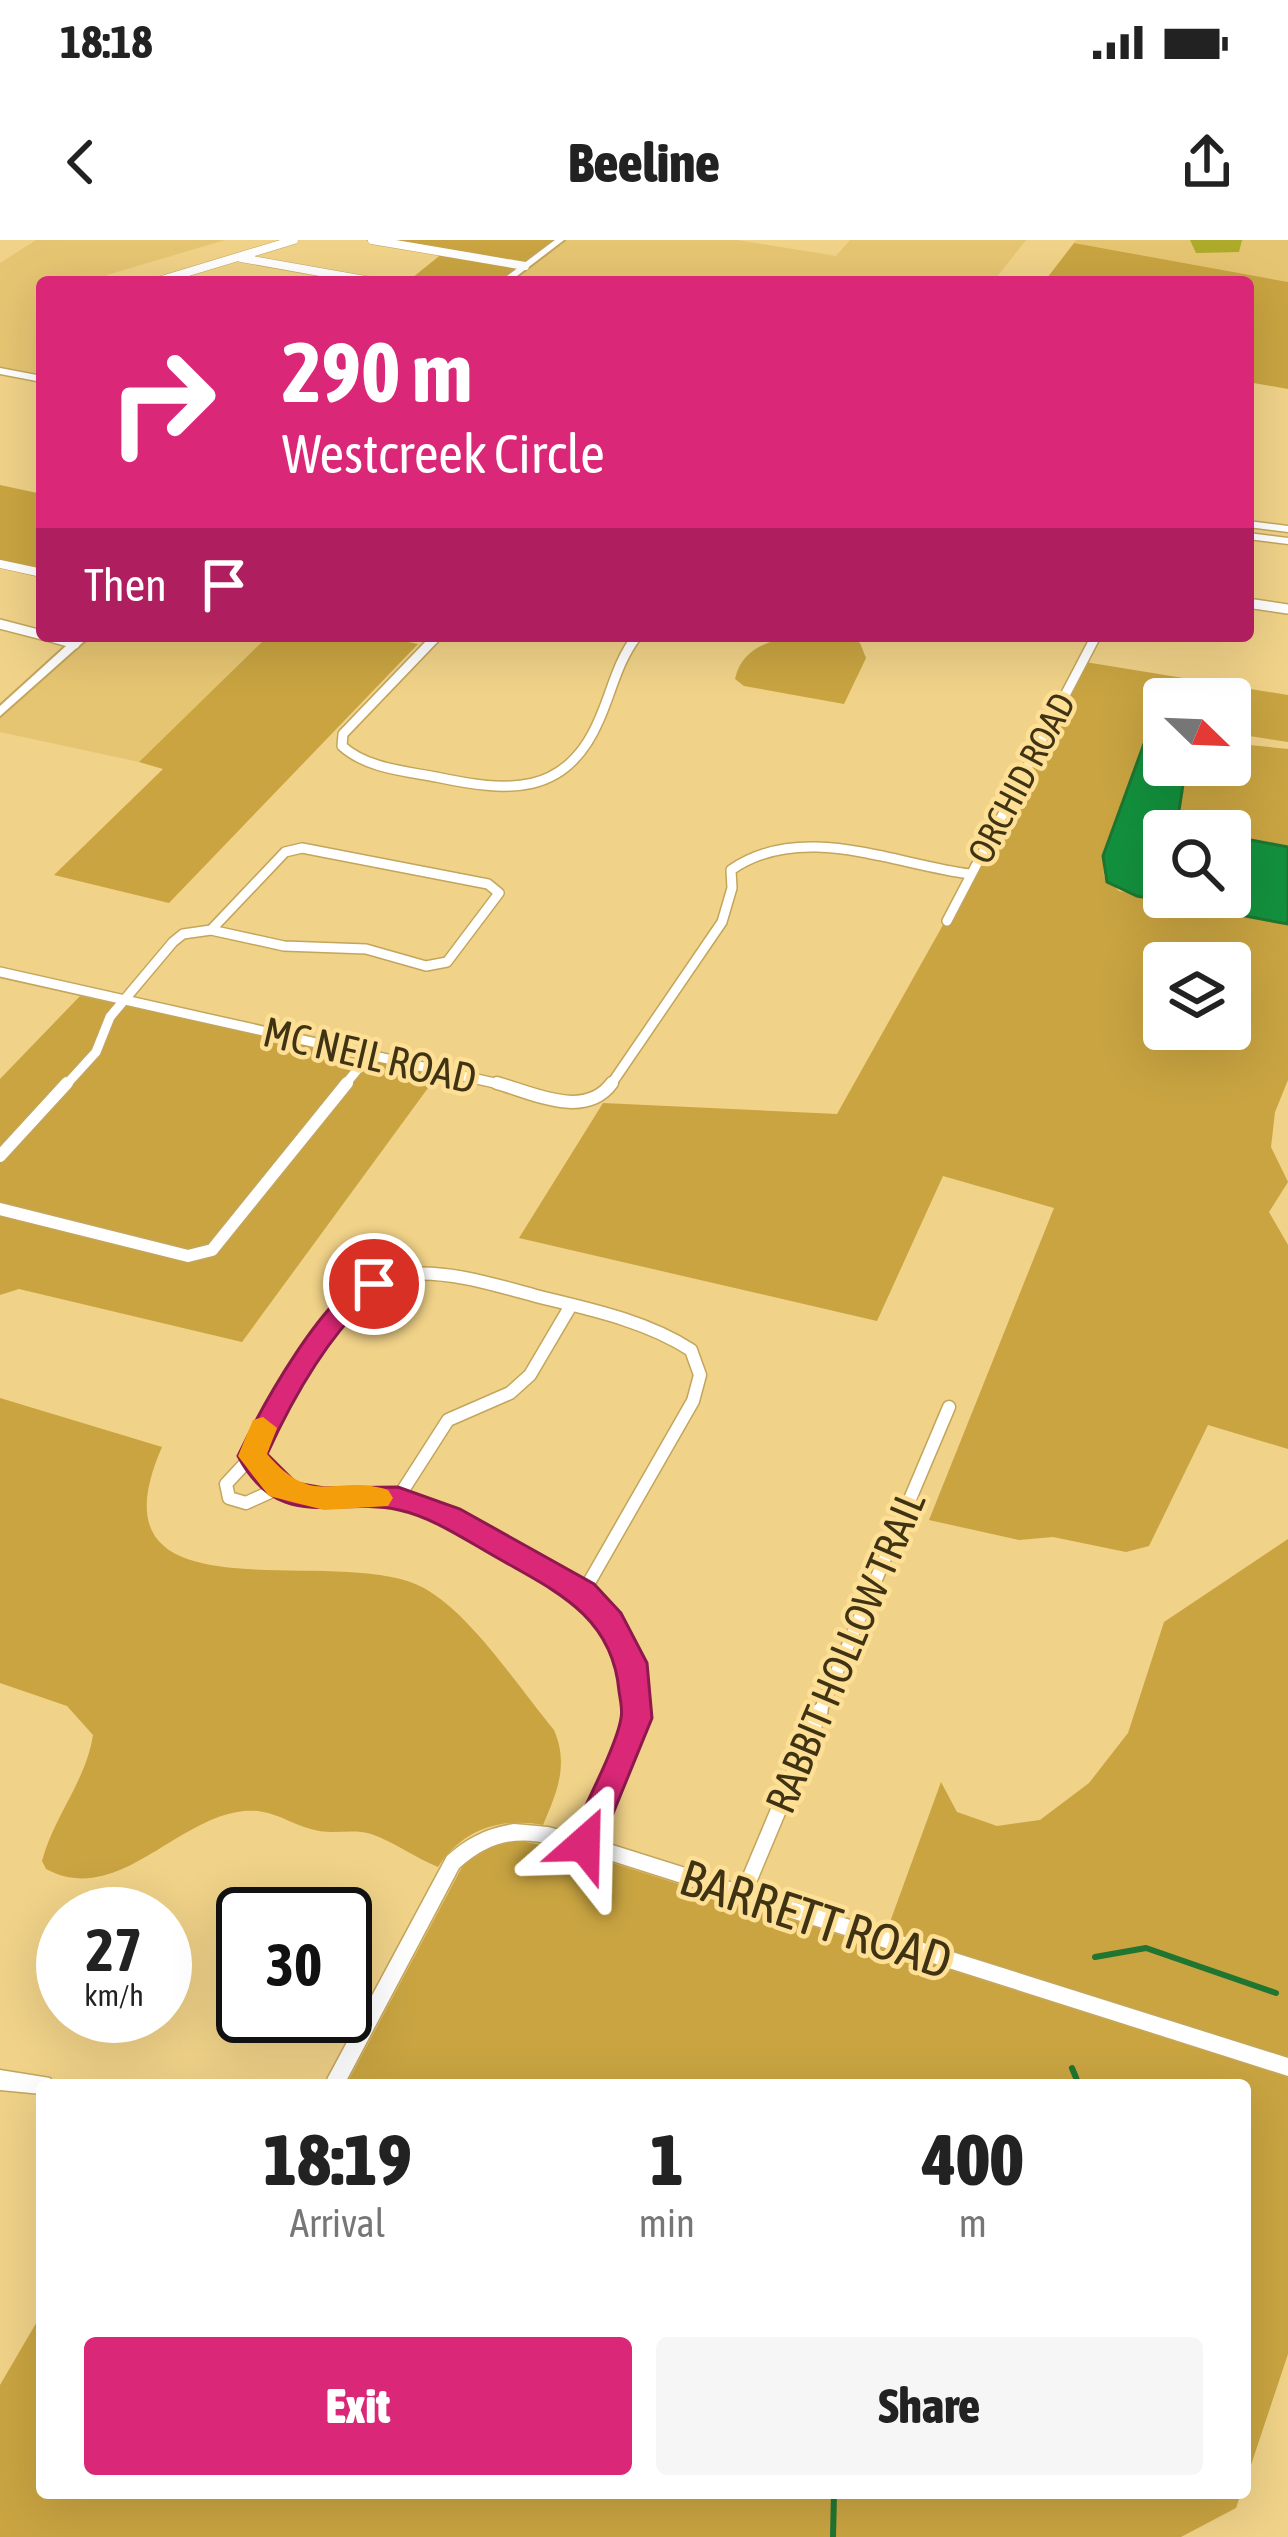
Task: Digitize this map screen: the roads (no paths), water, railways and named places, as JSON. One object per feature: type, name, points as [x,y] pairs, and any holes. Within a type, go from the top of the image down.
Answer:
[{"type":"main road","points":[[511,276],[560,240]]},
{"type":"main road","points":[[0,712],[78,642]]},
{"type":"street","points":[[174,276],[294,240]]},
{"type":"street","points":[[373,240],[525,266]]},
{"type":"street","points":[[234,257],[342,276]]},
{"type":"street","points":[[0,371],[36,379]]},
{"type":"street","points":[[1254,525],[1288,529]]},
{"type":"street","points":[[1254,537],[1288,541]]},
{"type":"street","points":[[0,564],[36,572]]},
{"type":"street","points":[[1254,603],[1288,609]]},
{"type":"street","points":[[0,624],[36,633]]},
{"type":"street","points":[[431,642],[343,734],[342,746],[357,760],[513,788],[546,782],[585,741],[598,721],[617,661],[632,642]]},
{"type":"street","name":"ORCHID ROAD","points":[[947,921],[1093,642]]},
{"type":"street","name":"MC NEIL ROAD","points":[[0,972],[371,1053],[571,1103],[591,1102],[607,1091],[708,948],[734,887],[731,870],[764,849],[799,845],[970,874]]},
{"type":"street","points":[[0,1156],[97,1052],[106,1024],[183,934],[211,930],[284,946],[366,949],[426,966],[447,962],[499,893],[488,884],[302,848],[285,851],[211,930]]},
{"type":"street","points":[[0,1209],[188,1256],[212,1250],[371,1053]]},
{"type":"street","points":[[279,1488],[246,1503],[229,1498],[226,1484],[252,1456],[275,1407],[320,1342],[357,1295],[374,1284],[432,1274],[670,1334],[688,1346],[698,1361],[700,1383],[605,1562],[583,1593]]},
{"type":"street","points":[[398,1498],[448,1420],[510,1393],[530,1375],[570,1307]]},
{"type":"street","name":"RABBIT HOLLOW TRAIL","points":[[742,1897],[949,1407]]},
{"type":"street","points":[[252,1456],[279,1488],[324,1499],[398,1498],[450,1517],[583,1593],[622,1640],[638,1686],[633,1737],[584,1844]]},
{"type":"street","name":"BARRETT ROAD","points":[[337,2079],[437,1890],[468,1847],[510,1830],[584,1844],[1288,2067]]},
{"type":"street","points":[[1,2082],[36,2084]]},
{"type":"waterway","points":[[1095,1957],[1146,1948],[1276,1993]]},
{"type":"waterway","points":[[1072,2068],[1077,2079]]},
{"type":"waterway","points":[[833,2537],[834,2499]]}]
